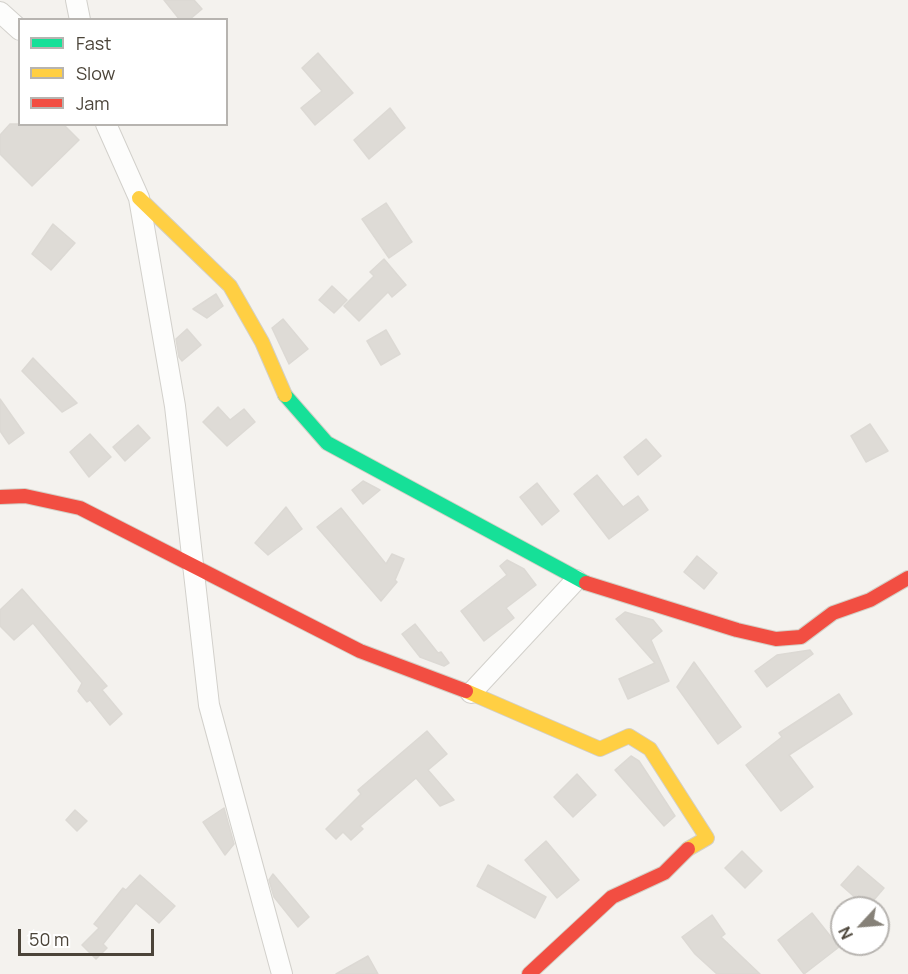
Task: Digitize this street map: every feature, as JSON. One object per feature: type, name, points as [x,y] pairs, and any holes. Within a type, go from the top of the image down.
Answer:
[{"type":"street","points":[[76,0],[80,18]]},
{"type":"street","points":[[0,12],[18,28]]},
{"type":"street","points":[[107,126],[139,198],[175,406],[209,705],[282,974]]},
{"type":"street","points":[[139,198],[230,286],[262,342],[285,395],[327,443],[576,580],[737,630],[776,639],[801,637],[833,613],[870,600],[908,578]]},
{"type":"street","points":[[0,497],[25,496],[80,508],[360,651],[471,693],[600,749],[629,736],[650,749],[707,838],[688,849],[664,873],[612,897],[528,974]]},
{"type":"street","points":[[471,693],[576,580]]},
{"type":"building","points":[[164,0],[194,0],[202,9],[191,18],[178,18]]},
{"type":"building","points":[[318,53],[353,93],[315,125],[301,108],[322,91],[302,68]]},
{"type":"building","points":[[390,108],[405,128],[369,159],[354,140]]},
{"type":"building","points":[[10,124],[65,126],[79,140],[32,186],[0,154],[0,135]]},
{"type":"building","points":[[386,203],[412,242],[389,258],[362,219]]},
{"type":"building","points":[[53,224],[75,243],[51,270],[32,254]]},
{"type":"building","points":[[384,259],[406,285],[392,297],[388,292],[359,321],[344,306],[374,276],[370,272]]},
{"type":"building","points":[[332,286],[347,300],[334,313],[319,300]]},
{"type":"building","points":[[216,294],[223,306],[207,318],[193,309]]},
{"type":"building","points":[[283,319],[308,349],[289,364],[272,328]]},
{"type":"building","points":[[187,329],[201,345],[182,361],[179,357],[176,339]]},
{"type":"building","points":[[386,330],[400,354],[381,365],[367,341]]},
{"type":"building","points":[[33,358],[77,403],[62,412],[22,371]]},
{"type":"building","points":[[0,399],[24,433],[9,444],[0,431]]},
{"type":"building","points":[[218,407],[230,420],[244,409],[255,422],[227,446],[203,422]]},
{"type":"building","points":[[870,424],[888,451],[866,462],[851,436]]},
{"type":"building","points":[[138,425],[150,438],[125,461],[113,447]]},
{"type":"building","points":[[90,434],[111,457],[89,477],[70,452]]},
{"type":"building","points":[[646,439],[661,456],[638,475],[624,457]]},
{"type":"building","points":[[597,475],[623,507],[638,496],[648,510],[609,539],[574,494]]},
{"type":"building","points":[[363,481],[380,490],[363,504],[352,490]]},
{"type":"building","points":[[537,483],[559,511],[542,525],[520,497]]},
{"type":"building","points":[[286,507],[302,529],[268,555],[255,543]]},
{"type":"building","points":[[341,508],[386,564],[392,554],[404,559],[395,580],[397,582],[381,601],[317,527]]},
{"type":"building","points":[[697,556],[717,573],[704,589],[684,572]]},
{"type":"building","points":[[507,560],[524,569],[536,585],[506,608],[514,618],[484,641],[461,611],[507,575],[500,566]]},
{"type":"building","points":[[22,589],[107,686],[102,690],[122,714],[110,725],[90,700],[87,702],[78,691],[82,683],[33,623],[14,640],[0,626],[0,610]]},
{"type":"building","points":[[625,612],[653,620],[662,631],[651,640],[669,681],[628,699],[619,679],[655,663],[616,619]]},
{"type":"building","points":[[415,624],[449,663],[444,666],[420,657],[402,634]]},
{"type":"building","points":[[810,650],[813,654],[767,687],[755,671],[777,655]]},
{"type":"building","points":[[694,662],[741,727],[718,744],[677,687]]},
{"type":"building","points":[[839,694],[852,714],[789,755],[813,787],[781,811],[746,765],[782,737],[779,733]]},
{"type":"building","points":[[427,731],[447,754],[428,770],[454,800],[440,806],[416,778],[360,826],[363,829],[351,840],[343,832],[336,839],[326,829],[361,794],[358,790]]},
{"type":"building","points":[[631,756],[639,761],[675,816],[664,826],[615,770]]},
{"type":"building","points":[[577,774],[596,795],[573,817],[554,797]]},
{"type":"building","points":[[224,808],[234,844],[225,855],[203,822]]},
{"type":"building","points":[[75,810],[87,821],[77,831],[66,820]]},
{"type":"building","points":[[546,841],[579,880],[557,898],[525,860]]},
{"type":"building","points":[[742,851],[762,871],[745,888],[725,868]]},
{"type":"building","points":[[488,865],[546,897],[535,918],[477,886]]},
{"type":"building","points":[[858,866],[884,888],[877,896],[853,896],[841,885]]},
{"type":"building","points":[[273,874],[309,917],[298,927],[274,897],[269,880]]},
{"type":"building","points":[[140,875],[175,906],[159,923],[136,903],[103,944],[107,948],[96,959],[82,945],[99,928],[94,924],[123,888],[126,890]]},
{"type":"building","points":[[812,913],[830,936],[830,954],[804,974],[778,940]]},
{"type":"building","points":[[712,915],[725,934],[721,937],[760,974],[717,974],[695,954],[682,937]]},
{"type":"building","points":[[368,956],[378,974],[336,974]]},
{"type":"traffic: fast","points":[[285,395],[327,443],[586,583]]},
{"type":"traffic: slow","points":[[139,198],[230,286],[262,342],[285,395]]},
{"type":"traffic: slow","points":[[466,691],[600,749],[629,736],[650,749],[707,838],[688,849]]},
{"type":"traffic: jam","points":[[0,497],[25,496],[80,508],[360,651],[466,691]]},
{"type":"traffic: jam","points":[[586,583],[737,630],[776,639],[801,637],[833,613],[870,600],[908,578]]},
{"type":"traffic: jam","points":[[529,974],[612,897],[664,873],[688,849]]}]
